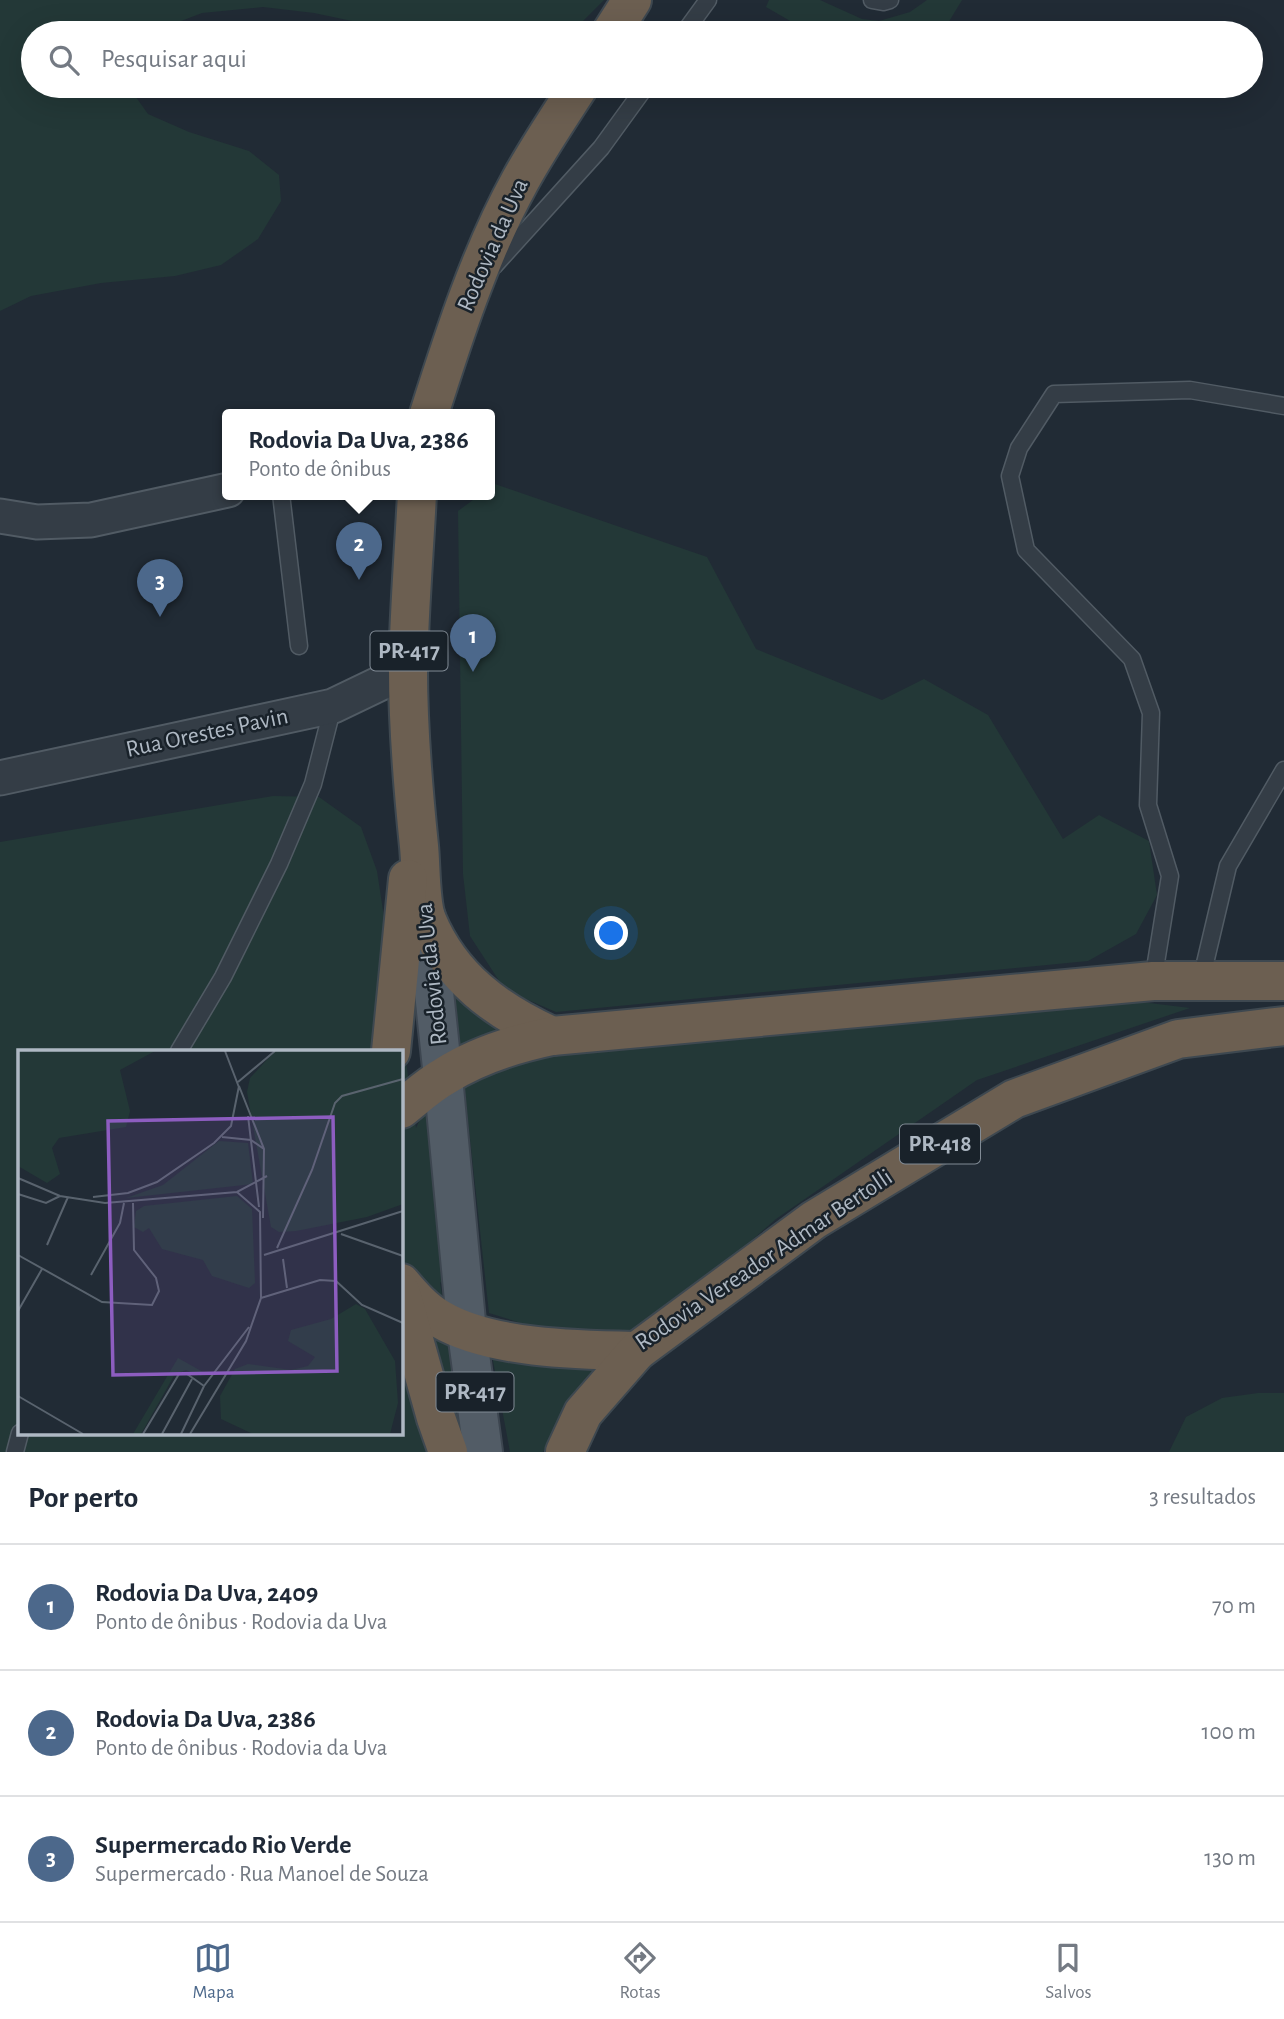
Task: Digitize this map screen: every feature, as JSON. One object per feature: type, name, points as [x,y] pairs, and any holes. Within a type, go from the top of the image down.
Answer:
[{"type":"highway","points":[[619,21],[632,0]]},
{"type":"highway","name":"Rodovia da Uva","points":[[431,409],[469,294],[519,182],[572,98]]},
{"type":"highway","name":"Rodovia da Uva","points":[[417,500],[408,670],[415,807],[426,917]]},
{"type":"highway","points":[[391,1050],[415,807]]},
{"type":"highway","points":[[426,917],[442,949],[463,977],[489,1002],[509,1015],[552,1035]]},
{"type":"highway","points":[[402,1108],[443,1077],[477,1058],[552,1035],[1153,981],[1284,981]]},
{"type":"highway","name":"Rodovia Vereador Admar Bertolli","points":[[402,1284],[415,1300],[439,1319],[467,1332],[551,1347],[637,1351],[814,1220],[1014,1099],[1178,1039],[1284,1026]]},
{"type":"highway","points":[[402,1297],[448,1452]]},
{"type":"highway","points":[[565,1452],[583,1413],[637,1351]]},
{"type":"main road","name":"Rodovia da Uva","points":[[426,917],[467,1332],[483,1452]]},
{"type":"street","points":[[0,516],[37,522],[91,520],[222,491]]},
{"type":"street","name":"Rua Orestes Pavin","points":[[0,778],[333,706],[408,670]]},
{"type":"lane","points":[[693,21],[708,0]]},
{"type":"lane","points":[[872,0],[890,0]]},
{"type":"lane","points":[[469,294],[601,148],[637,98]]},
{"type":"lane","points":[[1153,981],[1170,876],[1148,805],[1152,713],[1132,659],[1026,550],[1010,476],[1019,448],[1054,394],[1190,390],[1284,405]]},
{"type":"lane","points":[[282,500],[299,646]]},
{"type":"lane","points":[[180,1050],[223,976],[279,864],[313,784],[333,706]]},
{"type":"lane","points":[[1201,981],[1228,866],[1284,770]]},
{"type":"lane","points":[[15,1452],[20,1434]]},
{"type":"green space","points":[[0,0],[604,0],[583,21],[352,21],[263,7],[202,13],[181,21],[21,21],[21,98],[137,98],[148,114],[189,132],[249,151],[279,175],[281,201],[258,239],[221,265],[175,276],[101,283],[31,296],[0,311]]},
{"type":"green space","points":[[769,0],[820,0],[862,19],[879,21],[790,21],[766,7]]},
{"type":"green space","points":[[927,0],[962,0],[949,21],[879,21],[910,12]]},
{"type":"green space","points":[[495,484],[707,557],[756,649],[882,700],[924,679],[988,715],[1063,839],[1099,815],[1149,841],[1157,895],[1136,934],[1088,961],[556,1012],[505,990],[470,936],[463,874],[458,511],[473,500],[495,500]]},
{"type":"green space","points":[[273,796],[319,797],[361,827],[377,871],[416,1128],[426,1106],[445,1287],[440,1282],[466,1452],[0,1452],[0,842]]},
{"type":"green space","points":[[447,989],[505,1034],[452,1048]]},
{"type":"green space","points":[[1117,999],[1190,1008],[977,1080],[776,1219],[655,1325],[600,1338],[543,1330],[489,1313],[463,1075],[537,1054]]},
{"type":"green space","points":[[491,1350],[603,1369],[568,1404],[543,1452],[510,1452]]},
{"type":"green space","points":[[1284,1393],[1284,1452],[1169,1452],[1186,1417],[1222,1398]]},
{"type":"place","name":"Rodovia Da Uva, 2386","points":[[359,580]]},
{"type":"place","name":"Supermercado Rio Verde","points":[[160,617]]},
{"type":"place","name":"Rodovia Da Uva, 2409","points":[[473,672]]}]
